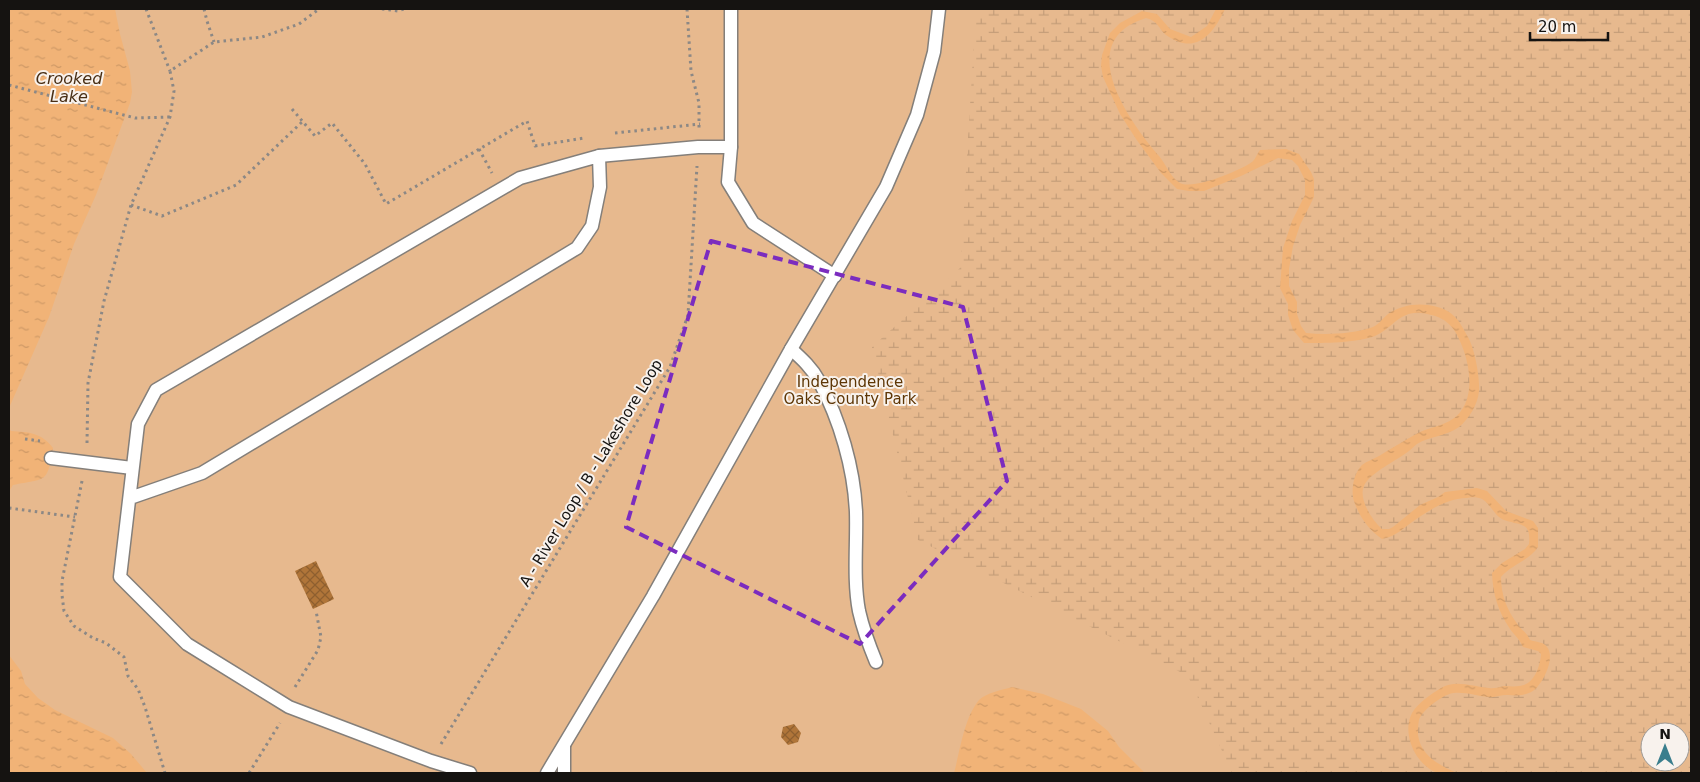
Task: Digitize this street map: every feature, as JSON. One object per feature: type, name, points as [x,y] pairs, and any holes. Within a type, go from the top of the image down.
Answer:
[{"type":"lane","points":[[731,9],[731,147],[728,182],[752,223],[834,276]]},
{"type":"lane","points":[[547,773],[653,596],[886,187],[916,115],[934,52],[939,9]]},
{"type":"lane","points":[[470,773],[431,761],[289,707],[188,644],[120,577],[138,424],[156,390],[520,178],[599,156],[698,147],[731,147]]},
{"type":"lane","points":[[130,498],[202,473],[577,248],[592,226],[600,187],[599,156]]},
{"type":"lane","points":[[792,350],[806,363],[819,380],[837,422],[849,462],[856,510],[856,562],[859,609],[865,636],[876,662]]},
{"type":"lane","points":[[51,458],[132,468]]},
{"type":"lane","points":[[564,745],[564,773]]},
{"type":"path","points":[[146,9],[170,71],[174,91],[170,117],[131,205],[104,300],[88,383],[86,462],[62,581],[64,611],[74,626],[93,638],[106,643],[124,657],[128,676],[138,689],[145,707],[165,773]]},
{"type":"path","points":[[204,9],[214,42]]},
{"type":"path","points":[[170,71],[214,42],[262,37],[298,24],[319,9]]},
{"type":"path","points":[[382,9],[398,11],[404,9]]},
{"type":"path","name":"A - River Loop / B - Lakeshore Loop","points":[[431,761],[670,367],[688,315],[700,124],[699,104],[691,71],[687,9]]},
{"type":"path","points":[[9,85],[134,118],[170,117]]},
{"type":"path","points":[[292,109],[315,136],[332,122],[365,164],[386,204],[527,121],[535,146],[591,137]]},
{"type":"path","points":[[131,205],[162,216],[236,185],[302,122]]},
{"type":"path","points":[[610,134],[700,124]]},
{"type":"path","points":[[479,149],[501,189]]},
{"type":"path","points":[[9,508],[75,517]]},
{"type":"highlighted area","points":[[711,241],[963,307],[1007,481],[860,644],[626,527]]},
{"type":"green space","name":"Independence Oaks County Park","points":[[9,9],[1691,9],[1691,773],[9,773]]},
{"type":"green space","points":[[976,9],[1691,9],[1691,773],[1232,773],[1188,676],[918,540],[872,347],[960,268]]},
{"type":"water","name":"Crooked Lake","points":[[9,9],[115,9],[130,71],[132,92],[130,103],[96,195],[74,244],[49,317],[9,408]]},
{"type":"water","points":[[1216,9],[1225,9],[1209,34],[1202,40],[1194,43],[1176,41],[1166,35],[1153,21],[1146,18],[1124,29],[1112,44],[1109,62],[1113,82],[1122,103],[1133,122],[1162,159],[1171,174],[1180,183],[1195,184],[1206,182],[1246,166],[1253,161],[1260,150],[1286,149],[1299,154],[1314,179],[1314,197],[1300,225],[1293,246],[1289,269],[1289,286],[1297,302],[1297,314],[1301,326],[1306,333],[1338,334],[1355,332],[1375,326],[1388,314],[1397,309],[1423,304],[1443,309],[1454,316],[1469,339],[1473,350],[1479,386],[1477,401],[1472,411],[1459,427],[1417,444],[1367,481],[1364,486],[1363,497],[1370,515],[1382,529],[1389,529],[1420,505],[1445,492],[1477,488],[1487,491],[1506,511],[1533,521],[1538,528],[1538,547],[1530,556],[1501,577],[1501,584],[1505,602],[1511,614],[1530,640],[1546,645],[1549,651],[1550,662],[1537,688],[1527,694],[1491,697],[1454,693],[1440,699],[1424,712],[1419,720],[1418,728],[1418,735],[1423,749],[1432,759],[1457,773],[1438,773],[1423,764],[1417,756],[1410,739],[1409,721],[1412,713],[1421,702],[1447,685],[1459,684],[1497,688],[1524,685],[1532,679],[1539,664],[1541,654],[1538,651],[1523,647],[1510,629],[1497,603],[1492,573],[1502,563],[1525,549],[1529,544],[1527,528],[1504,520],[1482,499],[1472,497],[1453,500],[1440,505],[1387,538],[1382,539],[1369,528],[1353,500],[1356,473],[1366,462],[1418,433],[1447,422],[1461,411],[1468,396],[1469,371],[1459,338],[1452,327],[1442,319],[1429,314],[1413,313],[1401,318],[1375,336],[1340,342],[1304,343],[1293,330],[1288,315],[1288,304],[1280,288],[1283,248],[1292,221],[1305,195],[1305,180],[1298,166],[1292,160],[1278,158],[1204,191],[1177,189],[1161,173],[1120,114],[1103,77],[1101,66],[1102,55],[1110,33],[1120,23],[1142,11],[1157,14],[1170,29],[1191,37],[1207,26]]},
{"type":"water","points":[[9,429],[11,431],[40,436],[53,448],[49,468],[44,477],[39,480],[13,485],[9,491]]},
{"type":"water","points":[[9,655],[21,671],[25,684],[38,698],[55,710],[113,738],[131,754],[147,773],[9,773]]},
{"type":"water","points":[[1012,687],[1043,694],[1081,709],[1108,731],[1119,747],[1145,773],[954,773],[966,725],[974,707],[986,695]]},
{"type":"building","points":[[316,561],[334,599],[313,609],[295,571]]},
{"type":"building","points":[[794,724],[801,733],[798,742],[788,745],[781,737],[783,727]]}]
